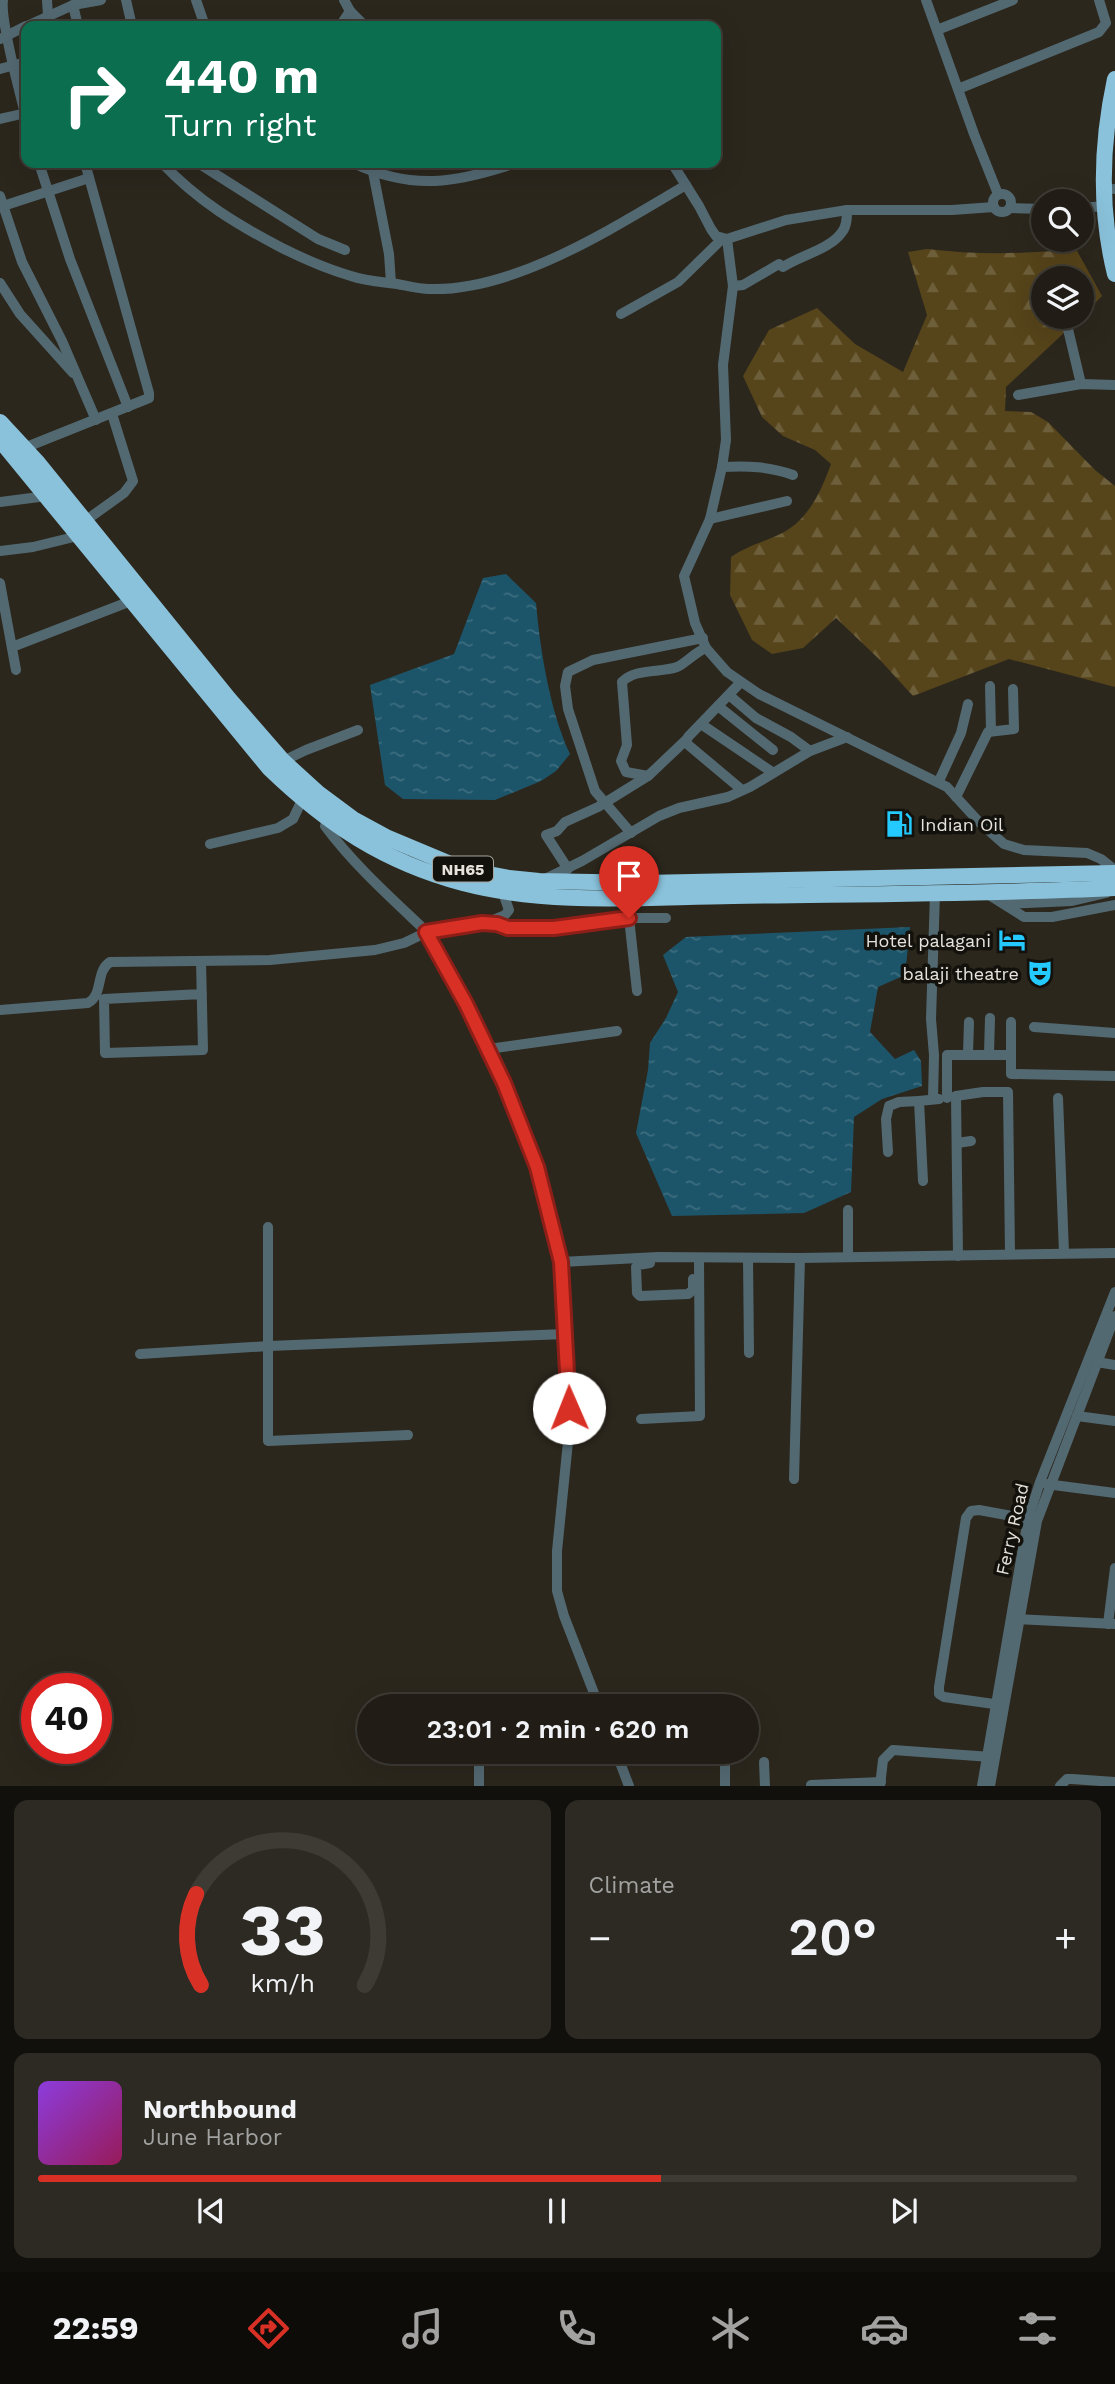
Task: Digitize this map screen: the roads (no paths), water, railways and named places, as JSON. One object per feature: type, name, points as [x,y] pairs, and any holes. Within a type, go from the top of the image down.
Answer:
[{"type":"highway","points":[[1110,211],[1104,148],[1115,79]]},
{"type":"highway","points":[[1115,137],[1114,189],[1106,229],[1115,274]]},
{"type":"highway","name":"NH65","points":[[0,422],[24,448],[131,601],[269,768],[302,800],[327,819],[381,852],[463,883],[578,898],[1115,889]]},
{"type":"highway","name":"NH65","points":[[2,444],[47,496],[82,528],[283,761],[318,793],[353,819],[388,838],[462,869],[538,881],[644,883],[1115,872]]},
{"type":"street","points":[[4,0],[4,37],[21,94]]},
{"type":"street","points":[[47,0],[48,16]]},
{"type":"street","points":[[37,21],[73,5],[102,0]]},
{"type":"street","points":[[126,0],[131,21]]},
{"type":"street","points":[[196,0],[203,21]]},
{"type":"street","points":[[344,0],[360,21]]},
{"type":"street","points":[[926,0],[998,194]]},
{"type":"street","points":[[937,30],[1013,0]]},
{"type":"street","points":[[958,89],[1099,32],[1106,23],[1099,0]]},
{"type":"street","points":[[73,5],[77,21]]},
{"type":"street","points":[[343,21],[350,10]]},
{"type":"street","points":[[4,37],[21,28]]},
{"type":"street","points":[[0,69],[21,63]]},
{"type":"street","points":[[0,119],[21,115]]},
{"type":"street","points":[[40,168],[70,259],[128,407]]},
{"type":"street","points":[[24,448],[149,398],[86,168]]},
{"type":"street","points":[[167,168],[188,190],[214,210],[309,261],[352,277],[428,289],[456,287],[536,267],[597,238],[686,185]]},
{"type":"street","points":[[206,168],[318,239],[345,250]]},
{"type":"street","points":[[364,168],[415,181],[449,181],[501,168]]},
{"type":"street","points":[[675,168],[711,229],[724,239],[733,286],[723,365],[726,440],[722,467],[710,519],[684,576],[695,622],[704,643],[727,672],[740,683],[939,781],[995,837],[1013,848],[1087,853],[1101,859],[1115,872]]},
{"type":"street","points":[[373,172],[389,254],[391,283]]},
{"type":"street","points":[[89,178],[47,193],[1,203],[22,262],[96,420]]},
{"type":"street","points":[[994,207],[993,201],[998,194]]},
{"type":"street","points":[[998,194],[1009,196],[1012,202],[1010,208]]},
{"type":"street","points":[[621,314],[678,282],[724,239],[786,220],[847,210],[994,207],[1002,212],[1010,208],[1031,209]]},
{"type":"street","points":[[733,286],[743,285],[779,264],[783,267],[793,260],[805,257],[840,235],[846,223],[847,210]]},
{"type":"street","points":[[0,283],[20,314],[78,379]]},
{"type":"street","points":[[1068,329],[1081,384]]},
{"type":"street","points":[[1018,396],[1081,384],[1115,385]]},
{"type":"street","points":[[0,551],[33,547],[82,528],[134,481],[113,414]]},
{"type":"street","points":[[722,467],[775,468],[793,475]]},
{"type":"street","points":[[0,502],[47,496]]},
{"type":"street","points":[[710,519],[787,501]]},
{"type":"street","points":[[0,583],[16,670]]},
{"type":"street","points":[[12,647],[131,601]]},
{"type":"street","points":[[648,776],[626,772],[621,761],[628,745],[622,682],[629,676],[679,667],[704,643]]},
{"type":"street","points":[[631,833],[595,791],[568,709],[565,686],[568,672],[593,660],[704,643]]},
{"type":"street","points":[[568,869],[546,835],[648,776],[740,683]]},
{"type":"street","points":[[990,686],[991,730]]},
{"type":"street","points":[[956,797],[983,738],[991,730],[1014,729],[1013,689]]},
{"type":"street","points":[[729,695],[756,718],[810,751]]},
{"type":"street","points":[[939,781],[961,733],[968,704]]},
{"type":"street","points":[[718,706],[773,750]]},
{"type":"street","points":[[701,724],[772,772]]},
{"type":"street","points":[[283,761],[358,730]]},
{"type":"street","points":[[538,881],[568,869],[659,816],[679,808],[716,801],[742,790],[810,751],[847,737]]},
{"type":"street","points":[[686,740],[688,747],[742,790]]},
{"type":"street","points":[[210,844],[278,828],[293,819],[302,800]]},
{"type":"street","points":[[327,819],[325,826],[343,849],[426,932],[488,1049],[537,1167],[561,1262],[569,1366],[570,1422],[557,1551],[557,1591],[594,1694]]},
{"type":"street","points":[[1002,904],[1072,901],[1115,889]]},
{"type":"street","points":[[0,1010],[88,1003],[97,995],[102,971],[110,962],[270,960],[375,950],[404,943],[426,932],[482,923],[505,915],[509,909],[502,890]]},
{"type":"street","points":[[933,1099],[934,1055],[930,1019],[935,893]]},
{"type":"street","points":[[985,893],[1024,917],[1046,917],[1115,905]]},
{"type":"street","points":[[482,923],[508,928],[554,928],[629,918],[666,918]]},
{"type":"street","points":[[629,918],[637,991]]},
{"type":"street","points":[[201,961],[202,994],[203,1051],[105,1053],[104,999],[202,994]]},
{"type":"street","points":[[989,1054],[990,1018]]},
{"type":"street","points":[[968,1022],[968,1054]]},
{"type":"street","points":[[1011,1022],[1011,1074],[1115,1076]]},
{"type":"street","points":[[1034,1027],[1115,1033]]},
{"type":"street","points":[[488,1049],[617,1031]]},
{"type":"street","points":[[958,1256],[957,1143],[947,1055],[1011,1055]]},
{"type":"street","points":[[888,1152],[886,1119],[889,1106],[899,1102],[983,1092],[1008,1092],[1010,1254]]},
{"type":"street","points":[[1058,1098],[1064,1253]]},
{"type":"street","points":[[919,1101],[923,1181]]},
{"type":"street","points":[[957,1143],[971,1142]]},
{"type":"street","points":[[848,1210],[848,1256]]},
{"type":"street","points":[[268,1227],[268,1441],[408,1435]]},
{"type":"street","points":[[561,1262],[651,1261],[694,1264],[748,1258],[1115,1253]]},
{"type":"street","points":[[748,1258],[749,1353]]},
{"type":"street","points":[[794,1479],[800,1258]]},
{"type":"street","points":[[651,1261],[636,1267],[637,1293],[640,1296],[691,1292],[694,1264]]},
{"type":"street","points":[[641,1419],[700,1416],[694,1264]]},
{"type":"street","name":"Ferry Road","points":[[1015,1619],[1045,1484],[1115,1292]]},
{"type":"street","name":"Ferry Road","points":[[982,1786],[990,1757],[1015,1619],[1028,1519],[1077,1416],[1115,1316]]},
{"type":"street","points":[[140,1354],[565,1334]]},
{"type":"street","points":[[1097,1362],[1115,1365]]},
{"type":"street","points":[[1077,1416],[1115,1421]]},
{"type":"street","points":[[1045,1484],[1115,1493]]},
{"type":"street","points":[[1000,1704],[944,1697],[939,1694],[966,1518],[971,1511],[979,1510],[1028,1519]]},
{"type":"street","points":[[1015,1619],[1112,1624],[1115,1568]]},
{"type":"street","points":[[811,1785],[880,1784],[883,1760],[893,1750],[990,1757]]},
{"type":"street","name":"Ferry Road","points":[[990,1757],[990,1786]]},
{"type":"street","points":[[764,1762],[765,1786]]},
{"type":"street","points":[[478,1786],[479,1764]]},
{"type":"street","points":[[621,1764],[629,1786]]},
{"type":"street","points":[[725,1764],[725,1786]]},
{"type":"street","points":[[1060,1786],[1067,1779],[1115,1782]]},
{"type":"water","points":[[506,574],[536,603],[547,680],[570,754],[556,771],[541,781],[495,800],[403,799],[385,785],[370,685],[454,654],[483,578]]},
{"type":"water","points":[[910,927],[905,975],[878,987],[870,1032],[895,1059],[914,1050],[921,1061],[922,1086],[882,1099],[854,1117],[851,1192],[804,1213],[672,1216],[636,1133],[648,1070],[650,1043],[678,992],[663,955],[686,937]]},
{"type":"place","name":"Indian Oil","points":[[899,824]]},
{"type":"place","name":"Hotel palagani","points":[[1012,940]]},
{"type":"place","name":"balaji theatre","points":[[1040,973]]}]
